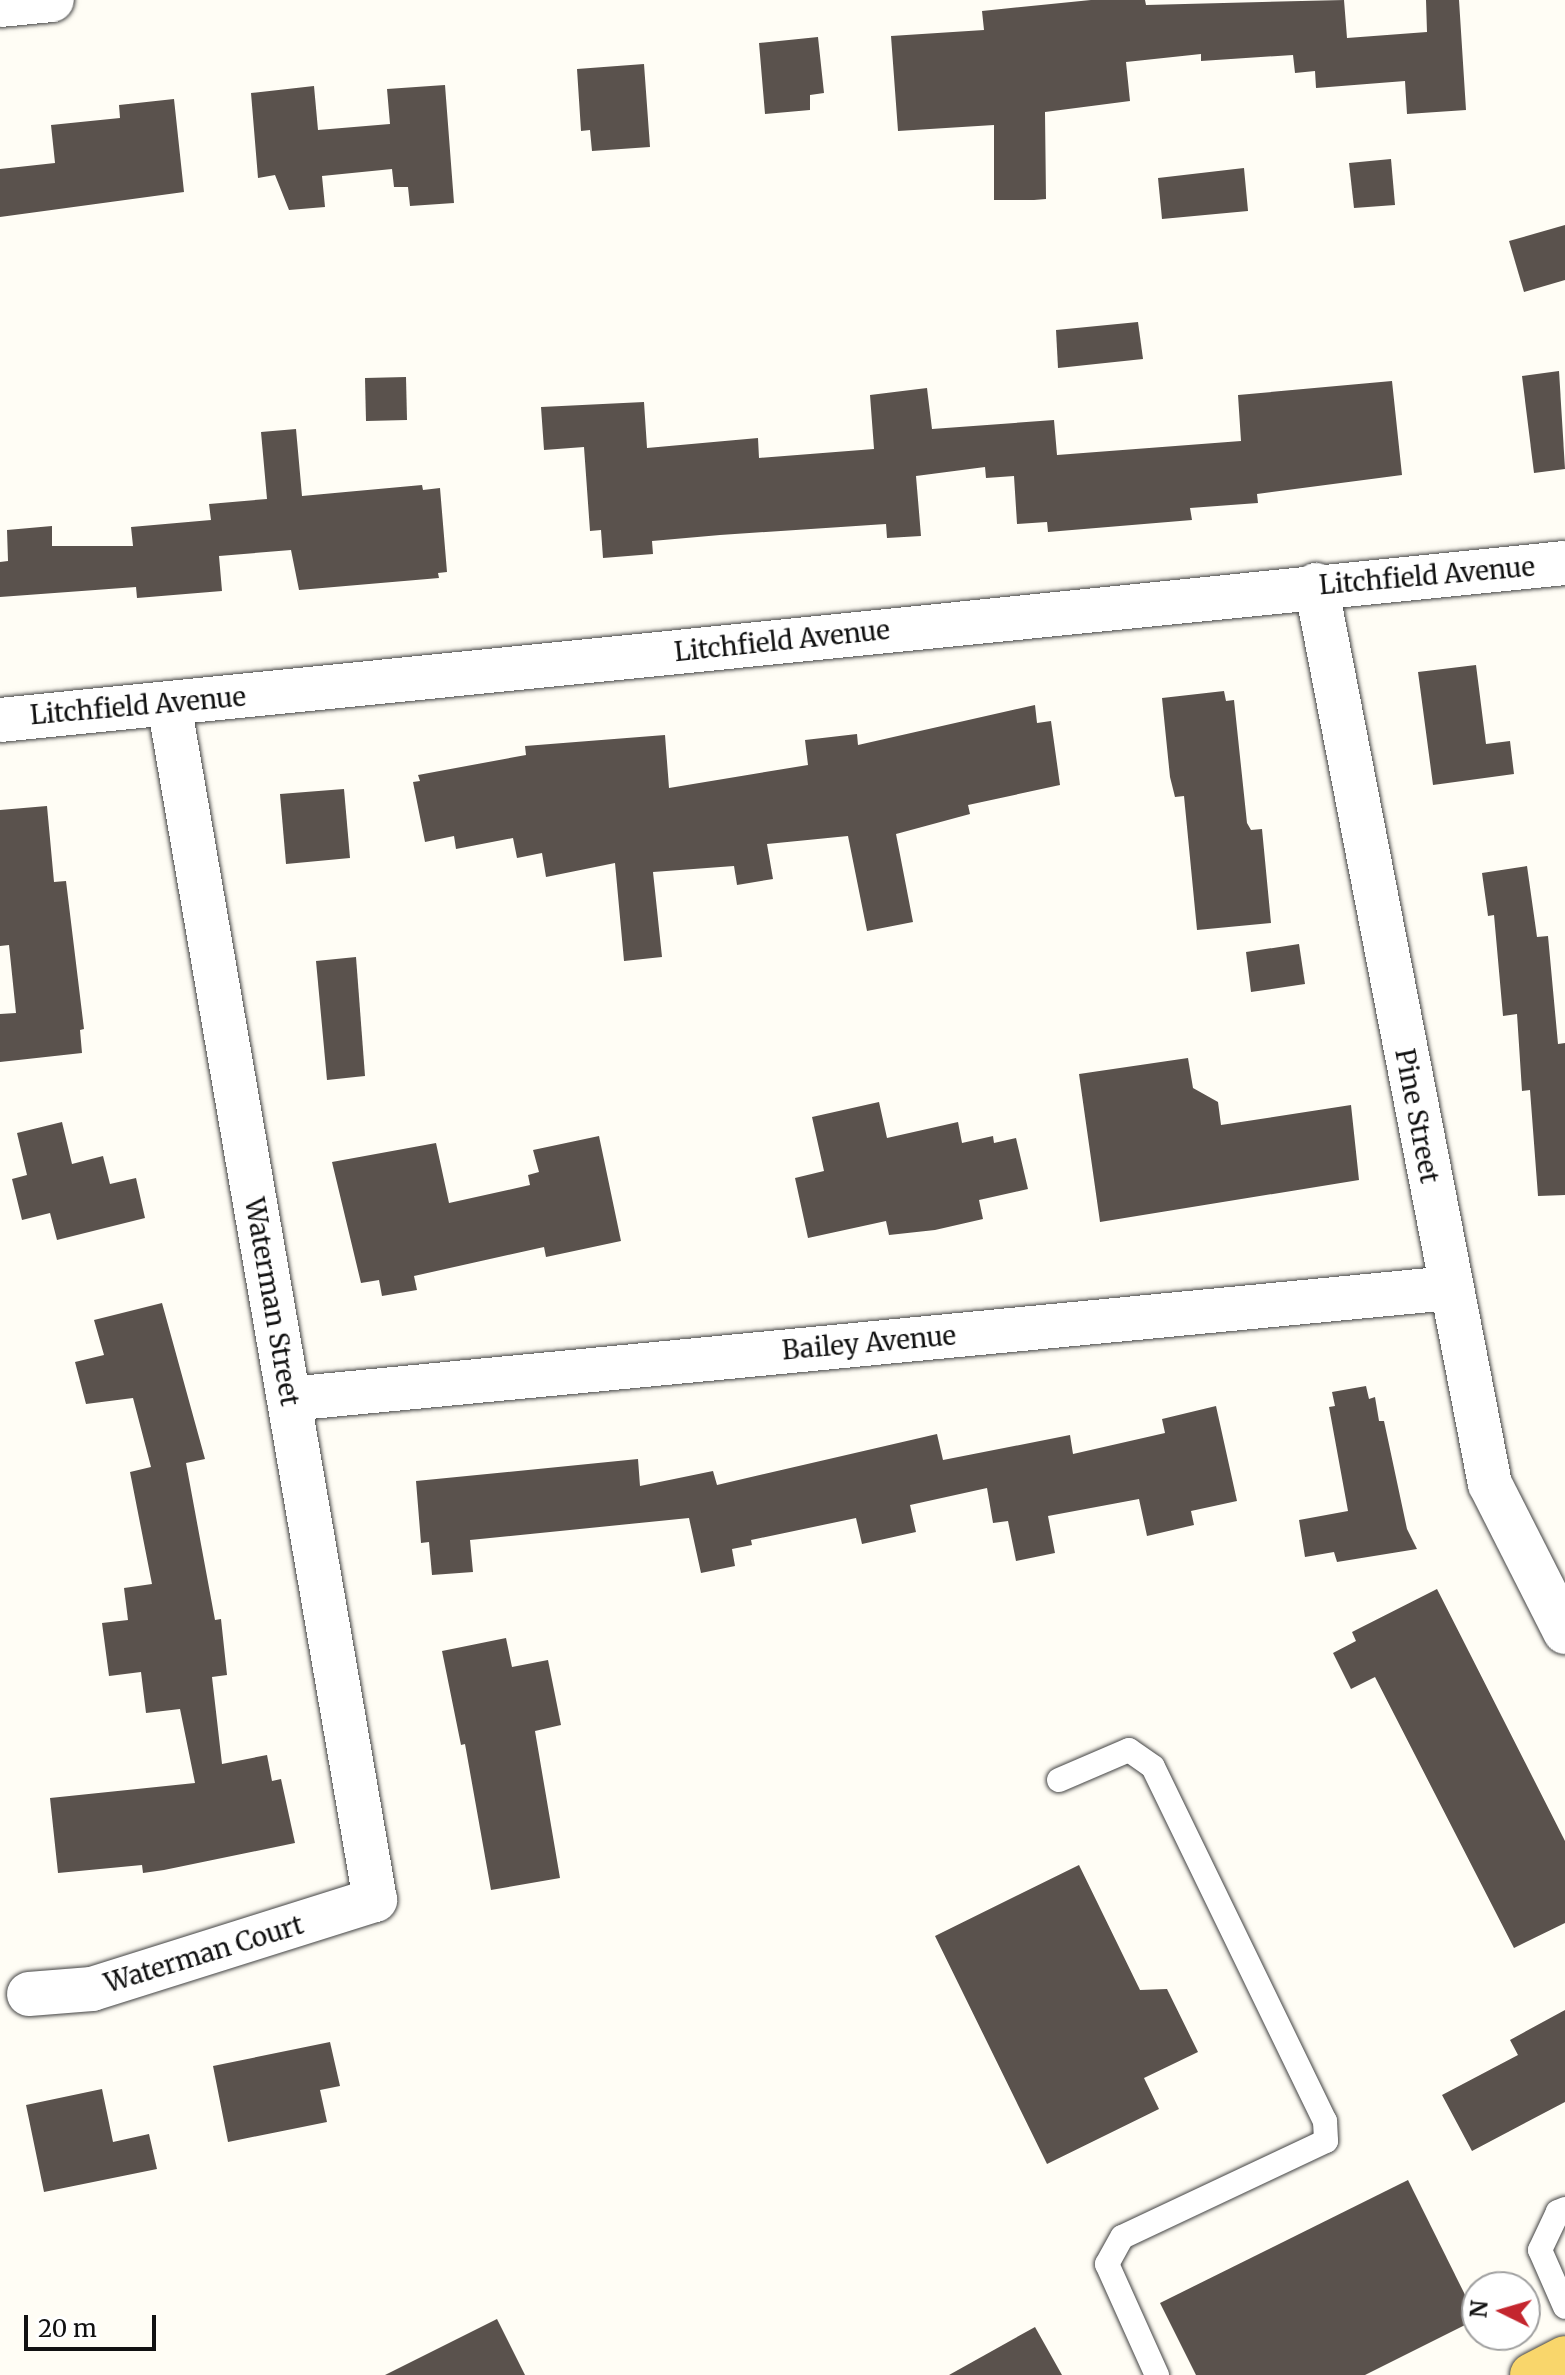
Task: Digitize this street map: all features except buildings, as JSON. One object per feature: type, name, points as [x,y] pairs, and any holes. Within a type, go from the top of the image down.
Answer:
[{"type":"street","points":[[0,5],[52,0]]},
{"type":"street","name":"Litchfield Avenue","points":[[0,720],[1316,585],[1565,563]]},
{"type":"street","name":"Pine Street","points":[[1316,585],[1490,1484],[1565,1632]]},
{"type":"street","name":"Waterman Street","points":[[169,704],[375,1900]]},
{"type":"street","name":"Bailey Avenue","points":[[289,1399],[1450,1288]]},
{"type":"street","name":"Waterman Court","points":[[29,1994],[92,1989],[375,1900]]},
{"type":"lane","points":[[1059,1780],[1129,1750],[1153,1767],[1325,2121],[1326,2141],[1122,2237],[1107,2264],[1157,2375]]},
{"type":"lane","points":[[1565,2209],[1558,2212],[1540,2250],[1565,2307]]}]
